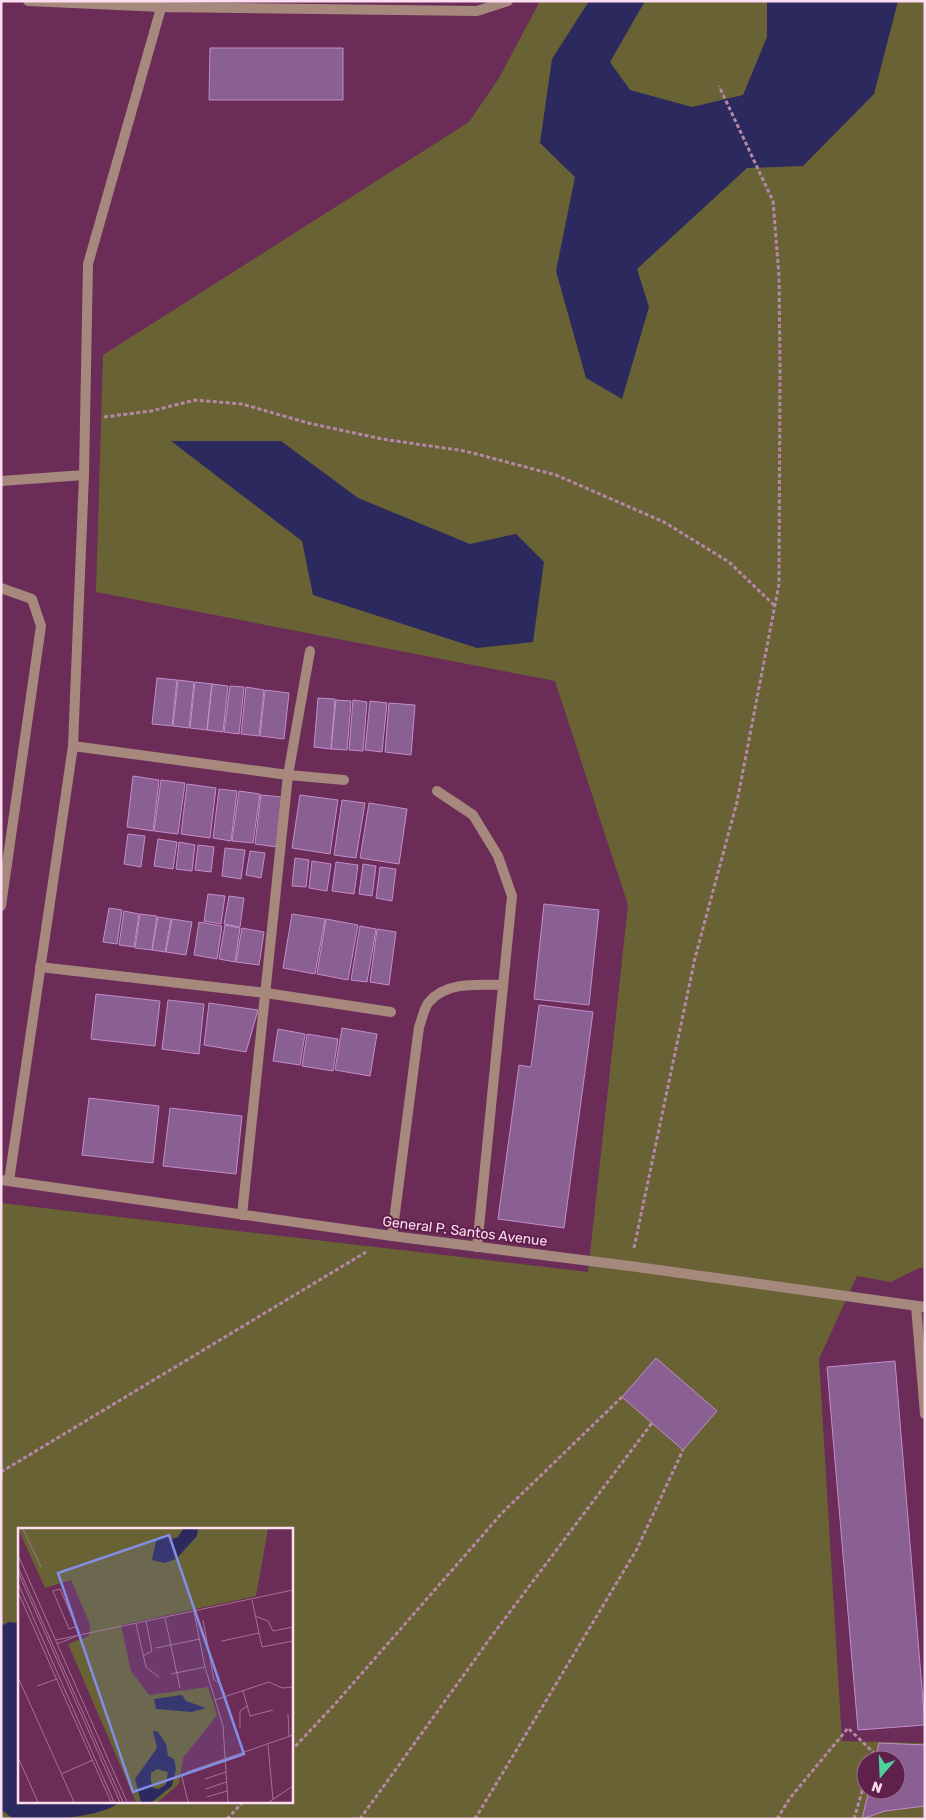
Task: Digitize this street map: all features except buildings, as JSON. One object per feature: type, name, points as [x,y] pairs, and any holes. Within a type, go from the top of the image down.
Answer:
[{"type":"street","points":[[28,1],[477,11],[508,1]]},
{"type":"street","points":[[5,1181],[40,967],[73,746],[84,475],[88,264],[162,4]]},
{"type":"street","points":[[1,481],[84,475]]},
{"type":"street","points":[[1,588],[32,599],[41,626],[1,906]]},
{"type":"street","points":[[242,1214],[288,775],[310,651]]},
{"type":"street","points":[[73,746],[288,775],[344,780]]},
{"type":"street","points":[[437,791],[473,815],[498,856],[512,896],[477,1247]]},
{"type":"street","points":[[40,967],[266,993],[391,1012]]},
{"type":"street","points":[[392,1236],[419,1027],[428,1002],[446,989],[470,984],[503,985]]},
{"type":"street","name":"General P. Santos Avenue","points":[[5,1181],[392,1236],[630,1266],[920,1307]]},
{"type":"street","points":[[920,1307],[925,1414]]},
{"type":"path","points":[[630,1266],[695,958],[737,802],[779,584],[779,276],[773,202],[719,86]]},
{"type":"path","points":[[85,419],[151,411],[195,400],[242,404],[308,423],[382,439],[465,451],[556,475],[664,522],[729,562],[774,606]]},
{"type":"path","points":[[1,1472],[392,1236]]},
{"type":"path","points":[[292,1750],[335,1704],[502,1513],[622,1397]]},
{"type":"path","points":[[360,1819],[494,1633],[652,1423]]},
{"type":"path","points":[[475,1819],[637,1549],[684,1450]]},
{"type":"path","points":[[777,1819],[790,1798],[848,1728],[871,1750]]},
{"type":"path","points":[[854,1819],[860,1800]]},
{"type":"path","points":[[227,1819],[243,1802]]},
{"type":"shaded area","points":[[540,1],[925,1],[925,1268],[919,1268],[891,1282],[857,1276],[819,1359],[842,1741],[925,1743],[925,1819],[1,1819],[1,1203],[588,1272],[628,905],[555,681],[96,592],[103,355],[469,122],[499,78]]},
{"type":"shaded area","points":[[589,1],[645,1],[610,62],[630,90],[692,107],[743,95],[767,37],[767,1],[898,1],[874,94],[803,166],[747,168],[637,269],[649,307],[622,399],[586,378],[556,271],[575,177],[540,143],[552,59]]},
{"type":"shaded area","points":[[171,441],[281,441],[358,498],[470,544],[516,534],[544,562],[533,642],[477,648],[313,595],[302,541]]},
{"type":"shaded area","points":[[9,1622],[18,1623],[18,1802],[120,1802],[99,1812],[85,1815],[40,1819],[13,1819],[1,1809],[1,1626]]}]
